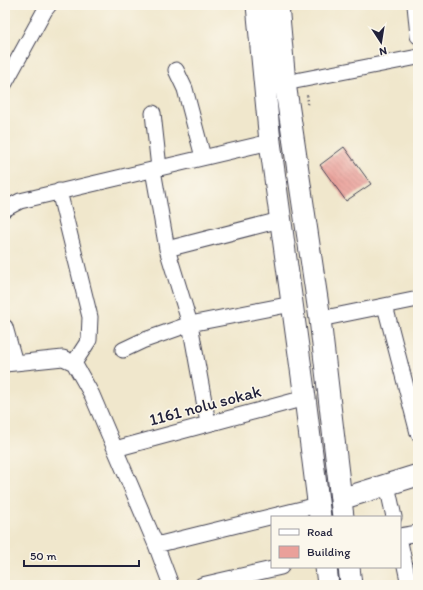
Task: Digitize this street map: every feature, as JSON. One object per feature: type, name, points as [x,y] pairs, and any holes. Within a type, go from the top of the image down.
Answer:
[{"type":"main road","points":[[257,5],[270,142],[319,511]]},
{"type":"main road","points":[[278,5],[285,82],[320,319],[342,508],[387,485],[418,475]]},
{"type":"main road","points":[[326,568],[328,585]]},
{"type":"main road","points":[[349,568],[351,585]]},
{"type":"street","points":[[5,82],[49,5]]},
{"type":"street","points":[[415,5],[418,36]]},
{"type":"street","points":[[285,82],[418,57]]},
{"type":"street","points":[[176,70],[185,89],[203,157]]},
{"type":"street","points":[[153,113],[156,169],[167,249],[190,324],[208,423]]},
{"type":"street","points":[[5,209],[20,200],[270,142]]},
{"type":"street","points":[[58,191],[90,317],[89,340],[74,363]]},
{"type":"street","points":[[167,249],[280,220]]},
{"type":"street","points":[[320,319],[418,299]]},
{"type":"street","points":[[123,350],[142,341],[190,324],[292,304]]},
{"type":"street","points":[[385,306],[418,433]]},
{"type":"street","points":[[5,327],[10,363],[63,358],[74,363],[92,395],[156,545],[171,585]]},
{"type":"street","name":"1161 nolu sokak","points":[[115,449],[305,398]]},
{"type":"street","points":[[387,485],[394,516]]},
{"type":"street","points":[[295,516],[319,511]]},
{"type":"street","points":[[156,545],[271,521]]},
{"type":"street","points":[[401,536],[418,533]]},
{"type":"street","points":[[401,547],[409,585]]},
{"type":"street","points":[[202,585],[277,568]]},
{"type":"building","points":[[344,147],[371,184],[346,201],[320,165]]}]
